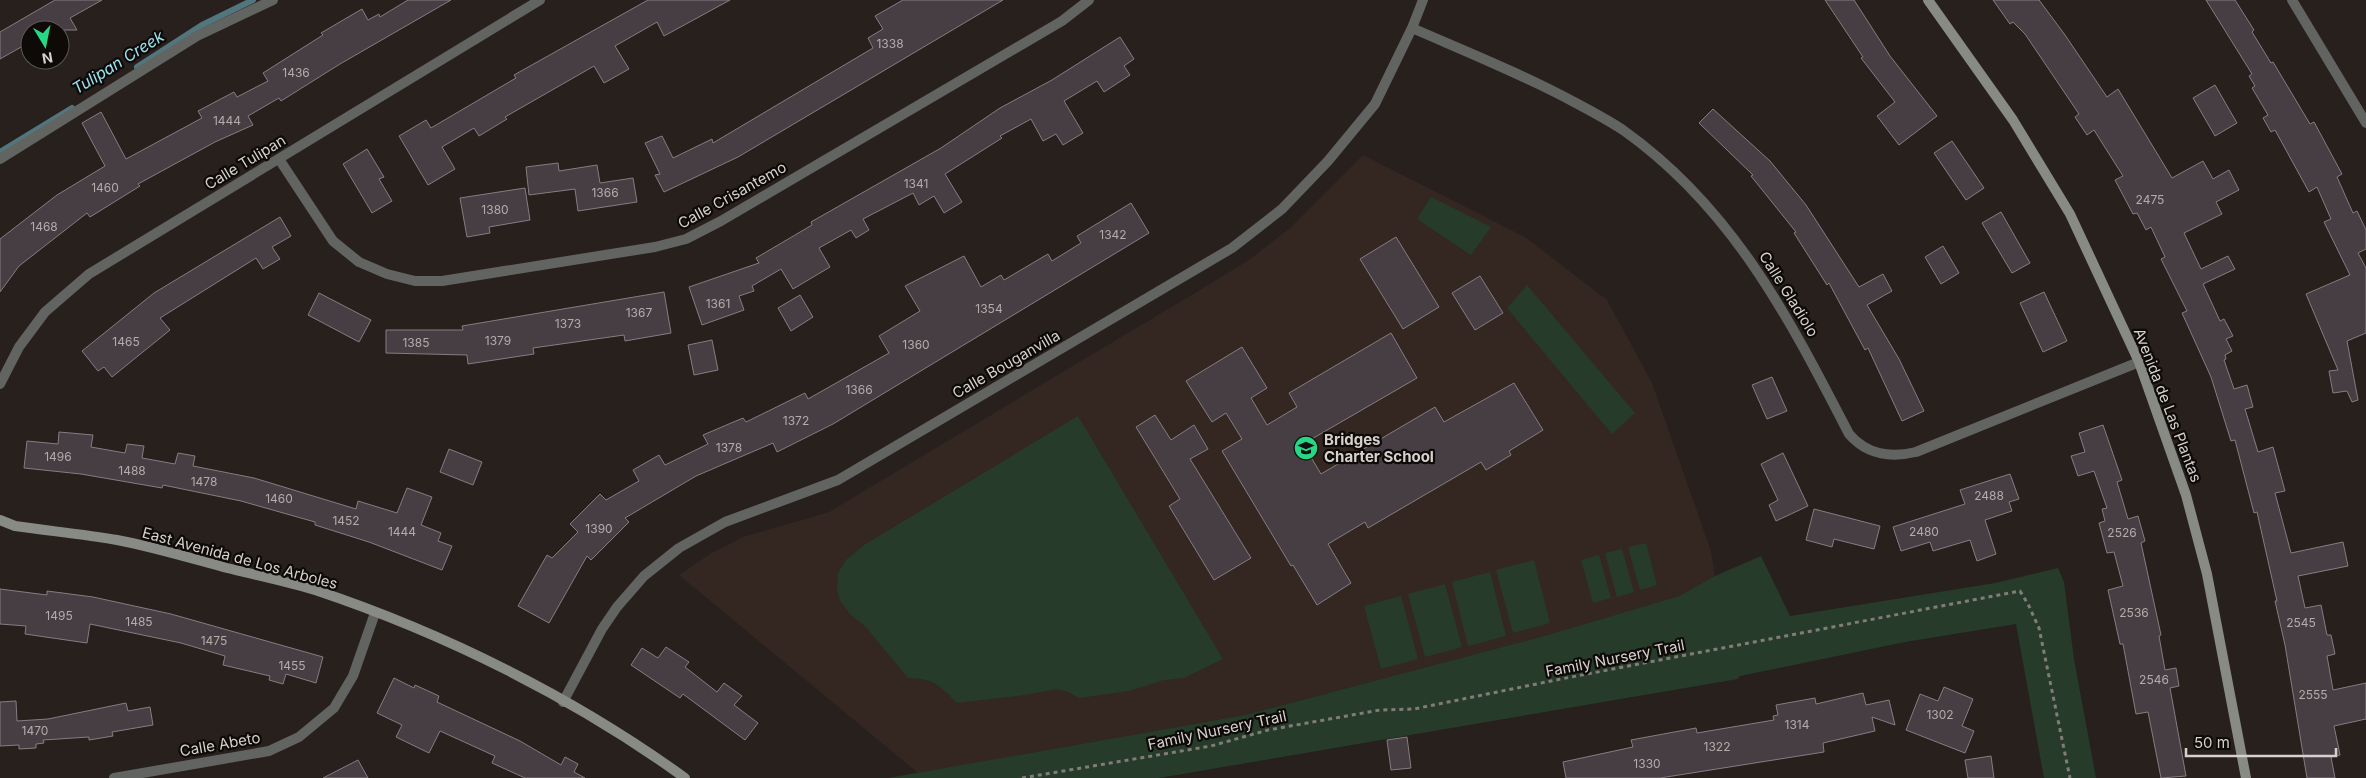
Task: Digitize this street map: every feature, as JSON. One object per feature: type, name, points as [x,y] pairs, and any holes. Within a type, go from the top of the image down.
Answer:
[{"type":"street","points":[[0,158],[150,68],[197,36],[273,0]]},
{"type":"street","name":"Calle Tulipan","points":[[0,384],[19,347],[45,312],[89,274],[540,0]]},
{"type":"street","name":"Calle Crisantemo","points":[[279,159],[333,241],[359,262],[387,274],[415,281],[442,281],[655,246],[686,239],[721,221],[1062,21],[1089,0]]},
{"type":"street","name":"Calle Bouganvilla","points":[[563,702],[602,629],[617,607],[644,576],[679,548],[725,522],[838,480],[1232,248],[1282,209],[1328,161],[1375,104],[1412,28],[1423,0]]},
{"type":"street","name":"Avenida de Las Plantas","points":[[1928,0],[2014,120],[2070,214],[2139,362],[2186,495],[2208,574],[2246,778]]},
{"type":"street","points":[[2292,0],[2366,123]]},
{"type":"street","name":"Calle Gladiolo","points":[[1412,28],[1534,81],[1605,119],[1624,131],[1667,166],[1724,225],[1760,273],[1805,349],[1849,434],[1858,445],[1871,452],[1902,456],[1916,452],[2139,362]]},
{"type":"street","name":"East Avenida de Los Arboles","points":[[0,520],[15,526],[117,540],[184,556],[314,590],[375,613],[470,652],[623,737],[684,778]]},
{"type":"street","name":"East Avenida de Los Arboles","points":[[0,528],[15,526]]},
{"type":"street","name":"Calle Abeto","points":[[114,778],[269,751],[299,737],[334,708],[353,676],[375,613]]},
{"type":"path","name":"Family Nursery Trail","points":[[1022,778],[1211,746],[1268,730],[1380,710],[1414,710],[1561,679],[2020,591],[2028,604],[2038,628],[2070,778]]},
{"type":"shaded area","name":"Bridges Charter School","points":[[1363,155],[1525,237],[1607,300],[1652,383],[1711,551],[1715,576],[1679,596],[1544,636],[1245,715],[918,773],[679,575],[710,554],[743,537],[829,512],[1249,260],[1290,228]]},
{"type":"green space","points":[[1431,197],[1491,227],[1471,255],[1417,219]]},
{"type":"green space","points":[[1527,285],[1635,413],[1612,434],[1507,308]]},
{"type":"green space","points":[[1078,416],[1223,659],[1184,678],[1164,680],[1129,691],[1079,698],[1066,691],[1056,689],[1025,695],[957,703],[936,684],[925,680],[908,678],[866,627],[851,615],[840,601],[837,589],[838,573],[846,560],[864,545]]},
{"type":"green space","points":[[1646,543],[1657,585],[1640,590],[1628,547]]},
{"type":"green space","points":[[1622,549],[1634,592],[1617,597],[1605,553]]},
{"type":"green space","points":[[1599,555],[1611,598],[1593,603],[1581,560]]},
{"type":"green space","points":[[1761,556],[1790,616],[1995,583],[2058,568],[2064,582],[2074,659],[2096,778],[2044,778],[2016,624],[1905,642],[1740,676],[1738,679],[1159,778],[888,778],[1245,715],[1544,636],[1679,596],[1715,576]]},
{"type":"green space","points":[[1534,560],[1550,623],[1513,633],[1496,570]]},
{"type":"green space","points":[[1490,572],[1506,636],[1468,646],[1452,582]]},
{"type":"green space","points":[[1445,584],[1462,647],[1425,657],[1408,594]]},
{"type":"green space","points":[[1401,596],[1418,659],[1381,669],[1364,606]]},
{"type":"building","points":[[55,0],[102,0],[70,18],[77,30],[70,30],[70,20],[21,20]]},
{"type":"building","points":[[408,0],[451,0],[340,64],[281,101],[279,98],[248,116],[253,125],[215,142],[138,184],[140,186],[90,217],[87,213],[19,266],[0,292],[0,239],[57,195],[105,166],[82,123],[101,112],[126,159],[202,118],[198,111],[234,92],[237,97],[268,81],[263,73],[323,35],[321,33],[362,9],[368,20],[379,14],[380,17]]},
{"type":"building","points":[[648,0],[730,0],[664,36],[657,22],[615,46],[629,69],[604,83],[594,66],[505,117],[507,119],[479,136],[474,128],[442,147],[455,169],[428,185],[399,136],[426,120],[431,128],[516,78],[514,75]]},
{"type":"building","points":[[903,0],[1003,0],[738,157],[664,192],[655,175],[660,174],[645,143],[662,136],[673,158],[712,139],[713,143],[873,48],[868,38],[883,29],[875,16]]},
{"type":"building","points":[[1825,0],[1854,0],[1890,56],[1937,116],[1899,145],[1877,116],[1895,102],[1861,58],[1863,57]]},
{"type":"building","points":[[1993,0],[2039,0],[2107,97],[2118,89],[2172,178],[2203,161],[2213,179],[2229,170],[2239,190],[2216,202],[2222,214],[2184,233],[2201,269],[2228,256],[2235,269],[2203,284],[2220,321],[2224,319],[2233,336],[2226,339],[2232,351],[2225,355],[2226,359],[2224,360],[2234,389],[2247,385],[2253,407],[2245,409],[2258,452],[2273,447],[2285,491],[2275,493],[2291,553],[2343,542],[2348,566],[2298,576],[2305,608],[2321,605],[2327,635],[2331,635],[2335,654],[2327,656],[2333,690],[2366,683],[2366,719],[2334,726],[2340,755],[2331,757],[2335,778],[2307,778],[2285,645],[2275,601],[2277,601],[2257,512],[2254,513],[2235,440],[2231,441],[2211,377],[2182,313],[2187,311],[2161,259],[2165,257],[2151,227],[2146,230],[2137,213],[2133,214],[2115,180],[2123,176],[2094,130],[2087,135],[2075,117],[2079,114],[2025,34],[2013,22],[2010,24]]},
{"type":"building","points":[[2206,0],[2235,0],[2254,30],[2252,32],[2271,63],[2273,62],[2310,124],[2314,122],[2342,174],[2337,177],[2353,213],[2357,211],[2366,230],[2366,249],[2358,253],[2366,268],[2366,333],[2347,341],[2358,400],[2352,402],[2347,391],[2333,393],[2329,371],[2338,370],[2306,294],[2350,275],[2324,222],[2331,219],[2317,187],[2309,192],[2275,130],[2271,132],[2263,118],[2268,115],[2252,88],[2255,86],[2249,76],[2252,74]]},
{"type":"building","points":[[20,20],[20,48],[0,59],[0,32]]},
{"type":"building","points":[[1120,37],[1134,59],[1124,66],[1130,75],[1104,92],[1097,81],[1064,101],[1083,133],[1063,145],[1056,134],[1043,141],[1031,119],[1000,136],[1002,138],[945,174],[962,202],[944,213],[934,196],[919,205],[913,193],[863,219],[869,230],[856,238],[851,230],[819,248],[830,267],[793,289],[781,269],[752,286],[754,291],[739,296],[744,310],[702,325],[689,287],[759,263],[756,258],[812,225],[811,222],[941,148],[1000,108],[1052,80]]},
{"type":"building","points":[[2215,85],[2237,123],[2215,136],[2193,98]]},
{"type":"building","points":[[1713,109],[1770,161],[1806,205],[1859,287],[1883,274],[1892,291],[1867,305],[1899,359],[1924,411],[1902,421],[1868,348],[1865,350],[1829,283],[1827,285],[1794,233],[1796,232],[1751,176],[1753,175],[1699,123]]},
{"type":"building","points":[[1952,141],[1984,188],[1966,200],[1934,153]]},
{"type":"building","points":[[367,149],[384,177],[379,179],[392,201],[372,213],[343,164]]},
{"type":"building","points":[[558,163],[559,171],[597,165],[600,183],[633,178],[637,202],[578,211],[575,189],[529,195],[526,167]]},
{"type":"building","points":[[525,188],[530,220],[489,227],[490,233],[467,237],[460,198]]},
{"type":"building","points":[[1131,203],[1149,233],[833,424],[777,452],[773,443],[696,476],[625,518],[629,522],[591,560],[587,556],[549,623],[518,606],[547,555],[552,558],[578,532],[570,524],[600,494],[606,500],[639,481],[633,470],[659,455],[665,465],[708,444],[703,435],[743,418],[746,422],[805,393],[808,399],[889,353],[879,336],[920,311],[905,286],[964,256],[981,287],[1001,275],[1004,280],[1048,254],[1052,261],[1081,243],[1077,236]]},
{"type":"building","points":[[2001,212],[2030,263],[2012,273],[1982,223]]},
{"type":"building","points":[[280,217],[291,236],[272,247],[280,259],[263,269],[256,258],[160,318],[170,330],[112,377],[104,367],[98,371],[82,351],[154,293]]},
{"type":"building","points":[[1396,237],[1439,307],[1403,329],[1360,259]]},
{"type":"building","points":[[1943,246],[1959,273],[1941,284],[1925,257]]},
{"type":"building","points":[[1480,276],[1503,313],[1475,330],[1452,293]]},
{"type":"building","points":[[664,292],[671,333],[625,341],[624,335],[533,348],[534,354],[468,364],[467,355],[386,353],[386,330],[463,330],[462,326]]},
{"type":"building","points":[[2044,292],[2067,341],[2043,352],[2020,303]]},
{"type":"building","points":[[319,293],[371,320],[359,342],[308,315]]},
{"type":"building","points":[[800,295],[813,317],[791,331],[778,308]]},
{"type":"building","points":[[1391,333],[1417,378],[1303,444],[1321,474],[1435,407],[1444,422],[1514,383],[1543,430],[1509,451],[1511,455],[1486,470],[1481,462],[1368,528],[1365,522],[1328,544],[1351,583],[1317,605],[1293,565],[1291,566],[1222,451],[1242,439],[1226,413],[1212,422],[1186,381],[1242,347],[1267,388],[1251,398],[1267,425],[1297,407],[1289,393]]},
{"type":"building","points":[[712,340],[718,370],[694,375],[688,345]]},
{"type":"building","points":[[1772,377],[1787,411],[1767,419],[1752,385]]},
{"type":"building","points":[[1155,415],[1171,440],[1194,425],[1208,449],[1190,459],[1251,558],[1214,580],[1169,506],[1180,499],[1136,427]]},
{"type":"building","points":[[2103,425],[2122,480],[2117,482],[2128,519],[2138,516],[2145,541],[2141,543],[2161,635],[2159,636],[2165,670],[2176,668],[2179,686],[2170,688],[2186,776],[2161,778],[2148,712],[2136,714],[2123,644],[2120,644],[2108,590],[2123,586],[2114,552],[2107,553],[2099,523],[2105,521],[2102,509],[2107,508],[2094,471],[2078,476],[2071,456],[2085,452],[2079,433]]},
{"type":"building","points":[[59,432],[93,435],[91,447],[125,453],[127,444],[144,446],[142,458],[175,464],[178,453],[195,456],[193,466],[254,478],[356,509],[358,501],[397,513],[407,488],[432,497],[421,525],[441,533],[438,541],[452,546],[442,570],[369,542],[315,525],[315,522],[241,501],[163,485],[162,488],[81,474],[24,468],[27,441],[58,444]]},
{"type":"building","points":[[449,449],[482,462],[473,485],[440,472]]},
{"type":"building","points":[[1783,453],[1808,506],[1776,521],[1769,505],[1778,500],[1761,464]]},
{"type":"building","points":[[2010,474],[2019,499],[2009,502],[2012,511],[1985,520],[1996,554],[1977,561],[1970,540],[1933,551],[1930,542],[1901,551],[1893,527],[1965,504],[1960,490]]},
{"type":"building","points":[[1814,509],[1880,526],[1874,549],[1834,539],[1832,547],[1806,540]]},
{"type":"building","points":[[0,589],[47,595],[47,591],[93,597],[171,614],[323,657],[316,683],[286,674],[283,684],[269,680],[270,676],[223,665],[225,656],[181,643],[90,624],[87,643],[25,634],[26,626],[0,624]]},
{"type":"building","points":[[666,647],[689,662],[685,667],[717,692],[724,683],[742,696],[734,705],[758,723],[745,740],[683,694],[680,698],[631,665],[642,648],[658,658]]},
{"type":"building","points":[[394,678],[414,688],[415,685],[439,696],[437,702],[520,741],[561,765],[565,757],[578,764],[574,772],[585,778],[525,778],[492,763],[495,756],[440,731],[429,753],[396,737],[402,725],[377,713]]},
{"type":"building","points":[[1944,687],[1973,699],[1962,726],[1974,731],[1965,753],[1906,730],[1920,694],[1938,701]]},
{"type":"building","points":[[1863,693],[1866,705],[1889,700],[1895,725],[1872,717],[1875,731],[1823,743],[1824,752],[1660,778],[1566,778],[1563,762],[1633,747],[1631,740],[1696,728],[1697,733],[1774,720],[1773,716],[1778,715],[1776,705],[1815,698],[1816,704]]},
{"type":"building","points":[[16,701],[17,721],[48,719],[126,703],[128,711],[150,707],[153,725],[112,732],[113,736],[89,740],[89,737],[43,740],[44,743],[36,744],[36,748],[19,749],[19,745],[0,746],[0,702]]},
{"type":"building","points":[[1407,737],[1411,768],[1391,770],[1387,740]]},
{"type":"building","points":[[1991,756],[1994,778],[1968,778],[1965,760]]},
{"type":"building","points":[[358,760],[368,778],[323,778]]},
{"type":"waterway","name":"Tulipan Creek","points":[[137,67],[202,25],[253,0]]},
{"type":"waterway","name":"Tulipan Creek","points":[[0,152],[72,108]]},
{"type":"place","name":"Bridges Charter School","points":[[1306,448]]}]
